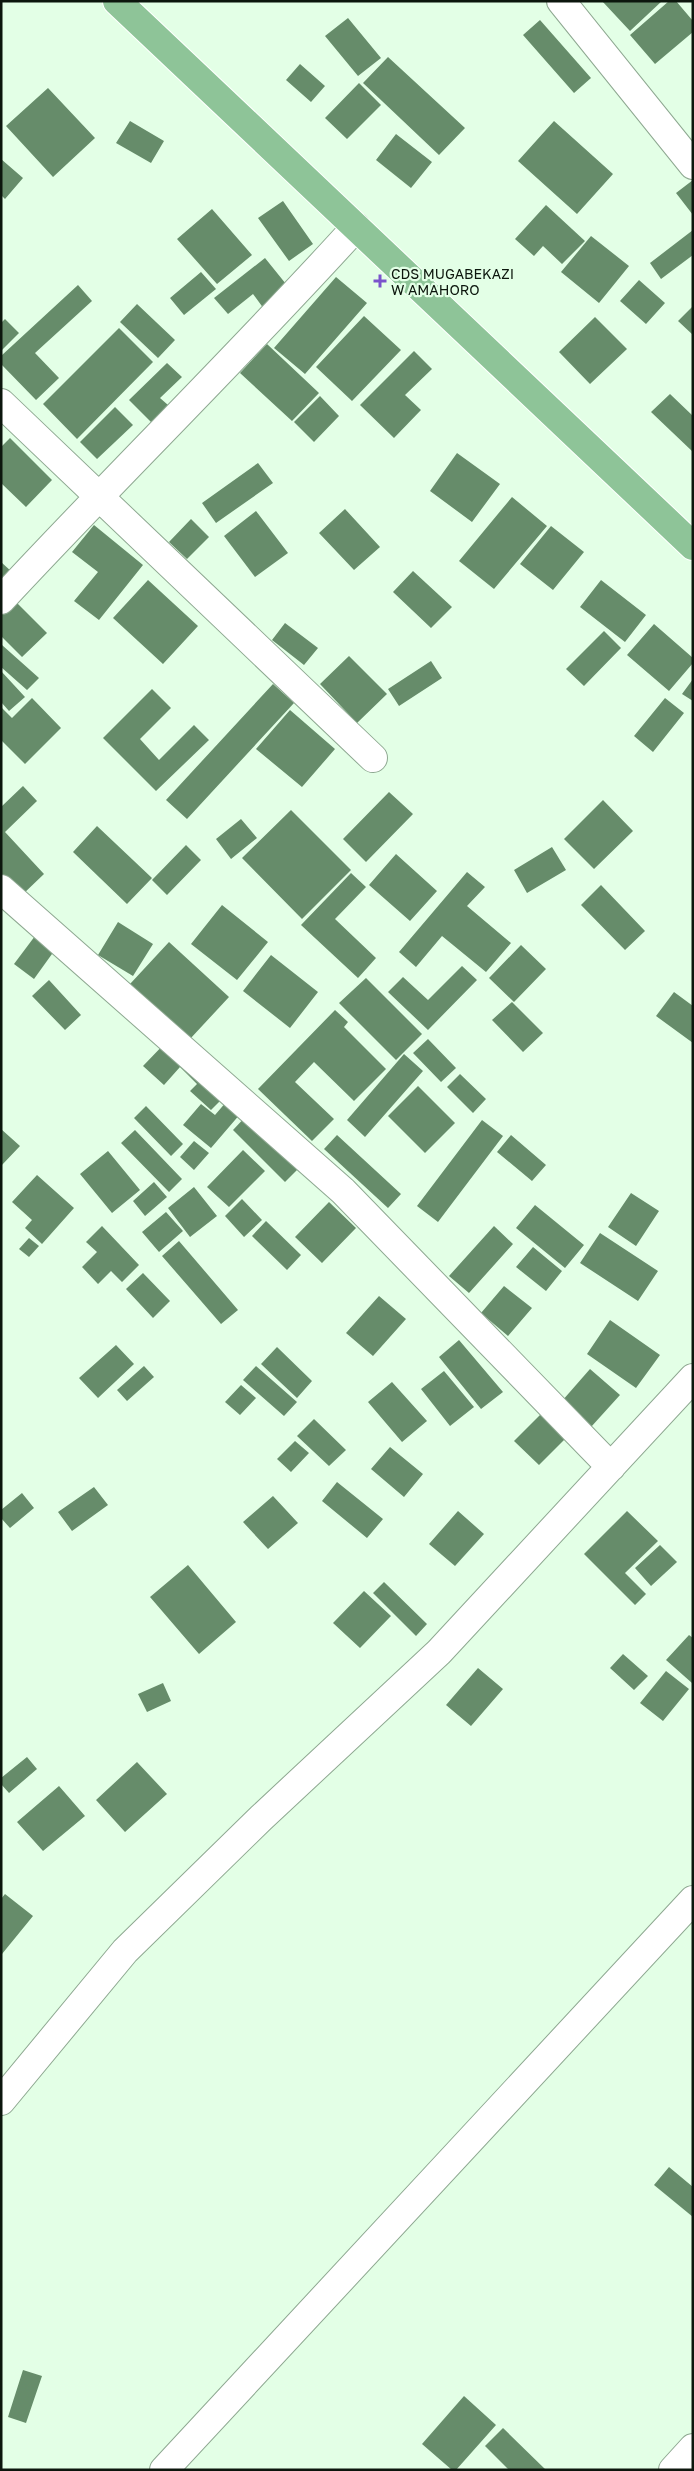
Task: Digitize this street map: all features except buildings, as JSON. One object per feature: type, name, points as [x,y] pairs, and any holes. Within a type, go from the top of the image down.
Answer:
[{"type":"main road","points":[[117,1],[693,546]]},
{"type":"street","points":[[561,1],[693,165]]},
{"type":"street","points":[[1,600],[98,496],[284,306],[356,227]]},
{"type":"street","points":[[1,403],[373,758]]},
{"type":"street","points":[[1,889],[343,1190],[611,1467]]},
{"type":"street","points":[[1,2101],[125,1951],[261,1818],[439,1652],[693,1378]]},
{"type":"street","points":[[164,2470],[693,1900]]},
{"type":"street","points":[[673,2470],[693,2448]]},
{"type":"place","name":"CDS MUGABEKAZI W AMAHORO","points":[[380,281]]}]
